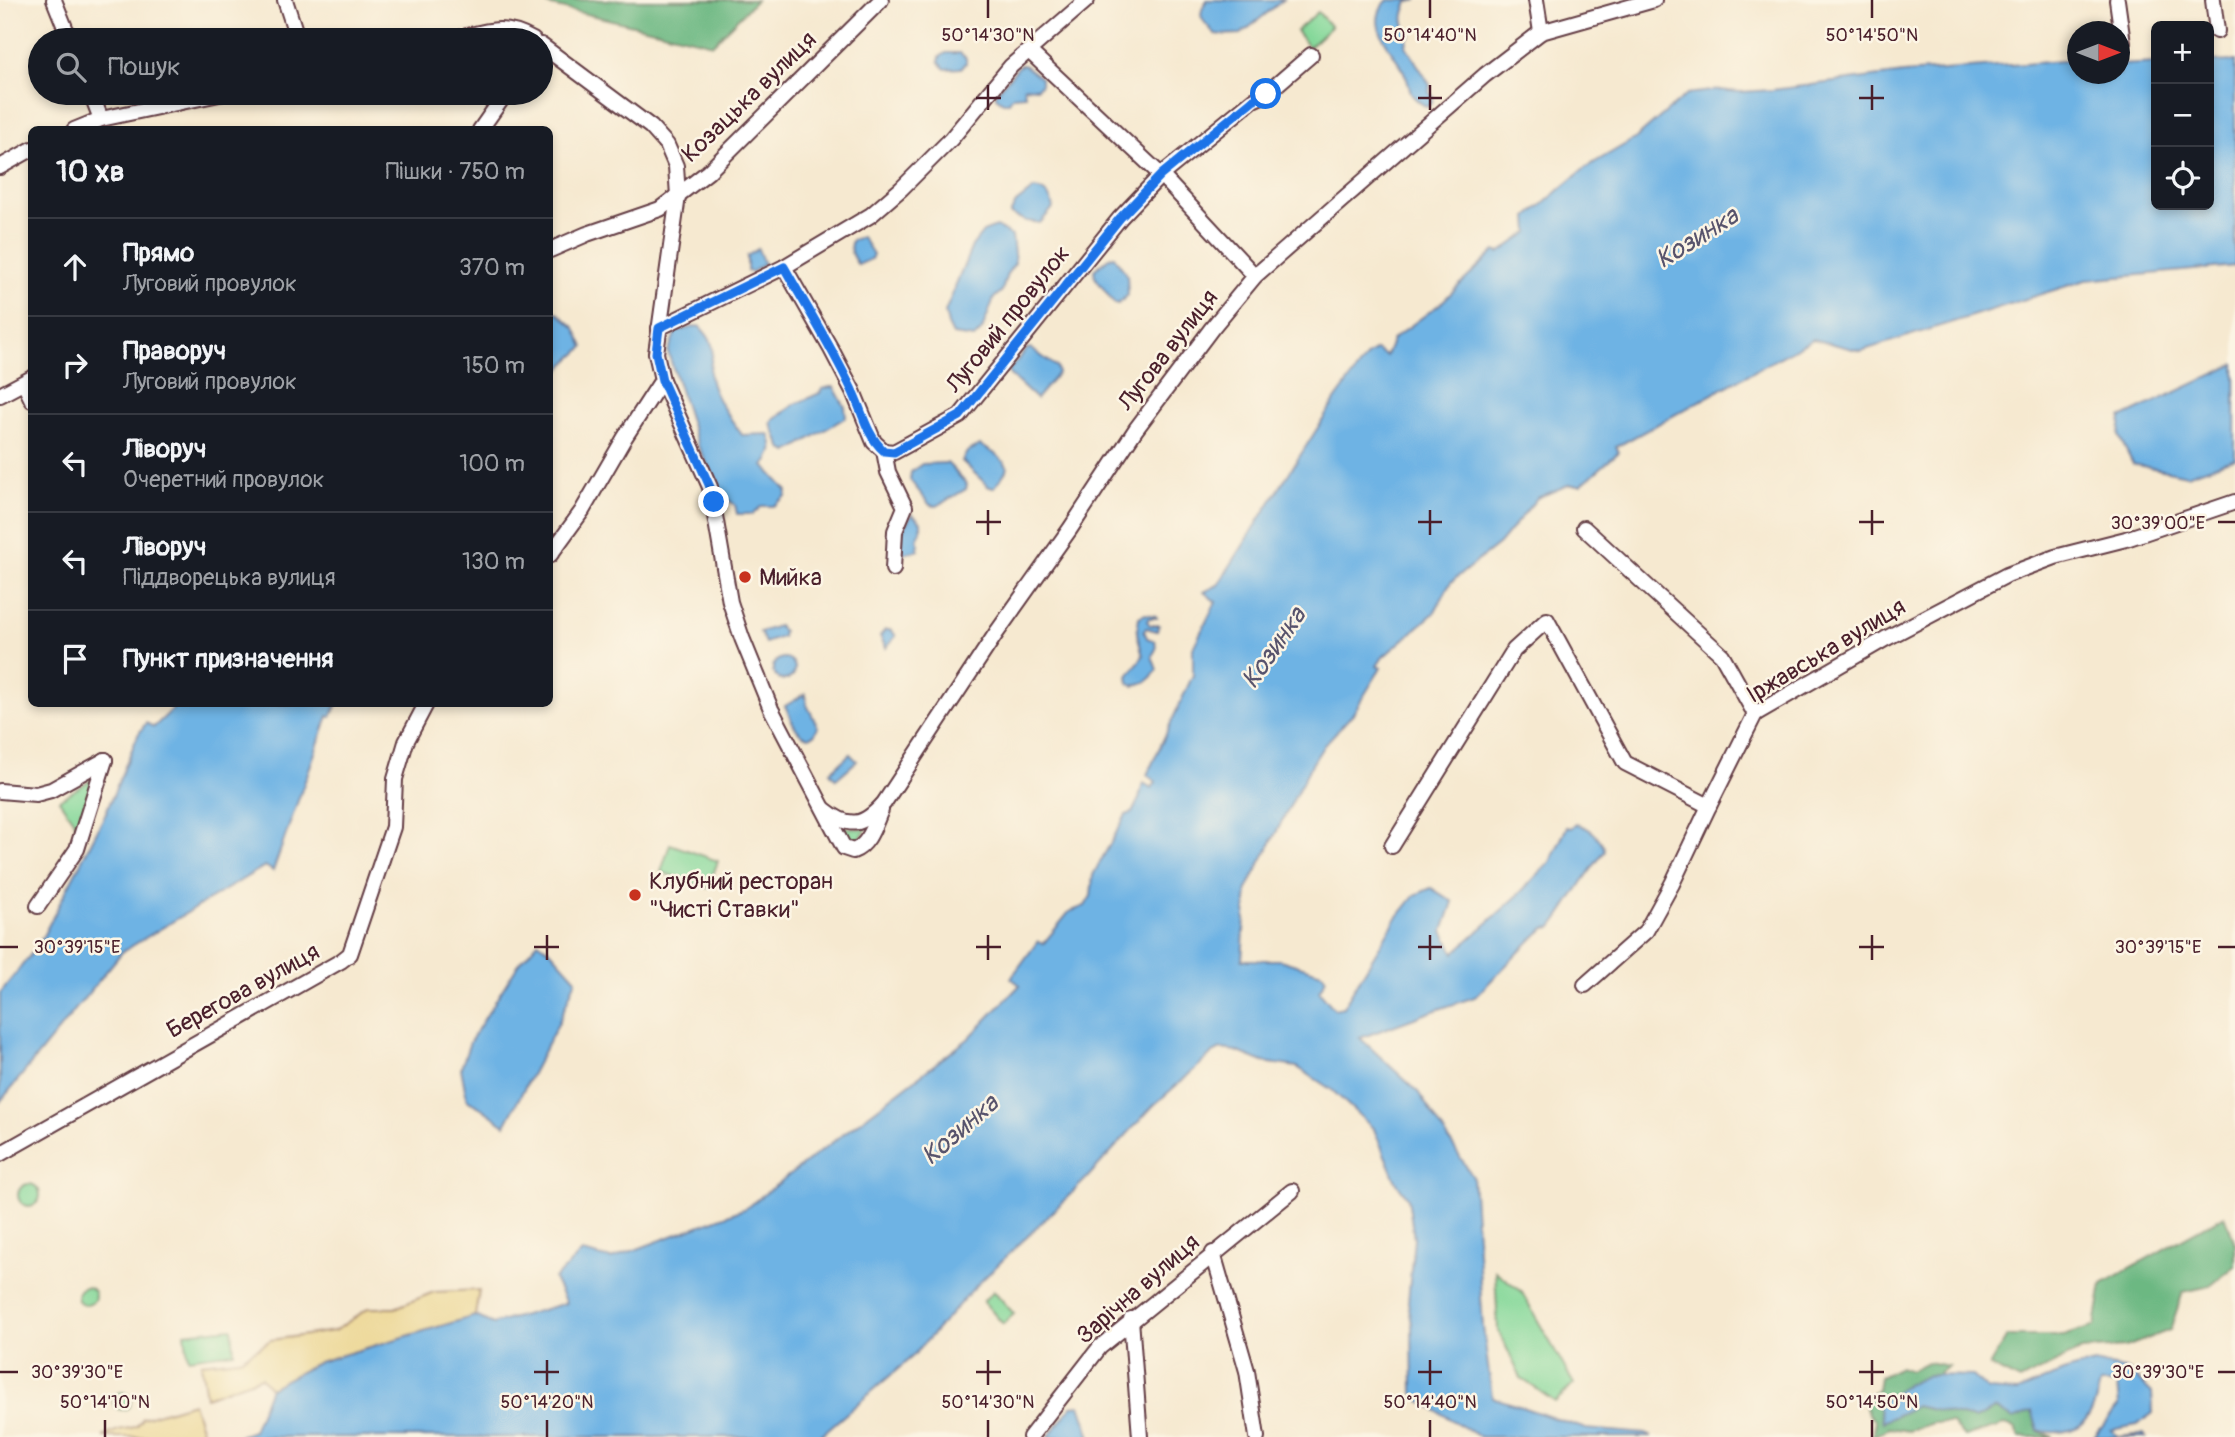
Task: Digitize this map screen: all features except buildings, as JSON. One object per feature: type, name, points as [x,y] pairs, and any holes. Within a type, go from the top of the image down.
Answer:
[{"type":"street","points":[[54,0],[65,28]]},
{"type":"street","points":[[285,0],[294,28]]},
{"type":"street","name":"Козацька вулиця","points":[[553,249],[660,209],[678,196],[708,172],[881,0]]},
{"type":"street","points":[[659,328],[784,267],[871,215],[951,139],[994,86],[1029,51],[1087,0]]},
{"type":"street","points":[[1535,0],[1541,32]]},
{"type":"street","name":"Лугова вулиця","points":[[824,809],[839,820],[855,824],[873,815],[884,803],[1136,429],[1255,276],[1485,75],[1541,32],[1654,0]]},
{"type":"street","points":[[2117,0],[2120,21]]},
{"type":"street","points":[[2213,0],[2217,32]]},
{"type":"street","points":[[1029,51],[1161,175],[1255,276]]},
{"type":"street","points":[[553,54],[651,127],[667,145],[676,166],[678,196],[656,353],[662,380],[710,487],[730,602],[771,709],[846,850],[860,848],[869,838],[884,803]]},
{"type":"street","name":"Луговий провулок","points":[[884,451],[894,452],[960,416],[1082,263],[1161,175],[1253,100],[1266,94],[1311,55]]},
{"type":"street","points":[[96,105],[101,119]]},
{"type":"street","points":[[84,126],[101,119],[167,105]]},
{"type":"street","points":[[483,126],[498,105]]},
{"type":"street","points":[[0,167],[28,155]]},
{"type":"street","points":[[784,267],[853,391],[874,442],[884,451],[888,472],[905,507],[895,531],[893,569]]},
{"type":"street","points":[[0,395],[28,380]]},
{"type":"street","points":[[553,551],[582,511],[625,436],[662,380]]},
{"type":"street","name":"Іржавська вулиця","points":[[1585,985],[1646,931],[1755,715],[1885,639],[2007,575],[2054,557],[2126,539],[2235,502]]},
{"type":"street","points":[[1584,528],[1722,655],[1755,715]]},
{"type":"street","points":[[1392,846],[1514,650],[1547,620],[1625,762],[1709,806]]},
{"type":"street","name":"Берегова вулиця","points":[[0,1154],[350,954],[393,827],[395,779],[406,742],[424,707]]},
{"type":"street","points":[[0,791],[36,794],[51,790],[105,760],[77,849],[38,906]]},
{"type":"street","name":"Зарічна вулиця","points":[[1030,1437],[1100,1346],[1292,1191]]},
{"type":"street","points":[[1213,1253],[1247,1371],[1257,1437]]},
{"type":"street","points":[[1131,1319],[1140,1437]]},
{"type":"green space","points":[[545,0],[756,0],[713,44],[548,5]]},
{"type":"green space","points":[[1318,12],[1331,27],[1309,47],[1296,31]]},
{"type":"green space","points":[[97,776],[80,830],[59,800]]},
{"type":"green space","points":[[870,824],[859,840],[849,845],[841,827],[861,829]]},
{"type":"green space","points":[[670,844],[718,861],[708,888],[661,872]]},
{"type":"green space","points":[[29,1184],[37,1187],[40,1195],[37,1203],[29,1206],[21,1203],[18,1195],[21,1187]]},
{"type":"green space","points":[[2225,1215],[2235,1244],[2235,1266],[2210,1286],[2183,1292],[2170,1330],[2126,1347],[2081,1350],[2020,1381],[1989,1366],[2007,1336],[2064,1336],[2095,1326],[2102,1284]]},
{"type":"green space","points":[[1495,1271],[1521,1291],[1574,1384],[1555,1402],[1521,1378],[1498,1330]]},
{"type":"green space","points":[[82,1287],[90,1287],[95,1296],[93,1303],[82,1305],[77,1300],[77,1292]]},
{"type":"green space","points":[[994,1291],[1014,1314],[1003,1324],[983,1301]]},
{"type":"green space","points":[[232,1328],[234,1352],[188,1358],[185,1333]]},
{"type":"green space","points":[[1927,1362],[1949,1366],[1937,1375],[1928,1375],[1882,1422],[1916,1406],[1974,1419],[1995,1409],[2032,1410],[2038,1431],[2053,1437],[2019,1437],[2014,1428],[2004,1425],[1964,1437],[1952,1423],[1932,1423],[1909,1431],[1889,1428],[1872,1437],[1875,1421],[1868,1414],[1863,1399],[1878,1389],[1880,1377],[1900,1367],[1910,1371]]},
{"type":"green space","points":[[118,1392],[126,1392],[131,1401],[129,1408],[118,1410],[113,1405],[113,1397]]},
{"type":"sand","points":[[479,1290],[475,1316],[319,1362],[270,1388],[261,1377],[206,1397],[201,1363],[240,1359],[271,1340],[334,1331],[369,1308],[395,1308],[434,1292]]},
{"type":"sand","points":[[193,1403],[204,1437],[103,1437],[135,1426],[143,1418]]},
{"type":"water","points":[[1207,0],[1283,0],[1241,34],[1216,35],[1202,19],[1203,6]]},
{"type":"water","points":[[1388,0],[1418,0],[1408,2],[1403,19],[1410,35],[1406,46],[1430,85],[1429,92],[1433,97],[1432,103],[1427,107],[1412,95],[1404,72],[1382,37],[1378,18]]},
{"type":"water","points":[[946,53],[960,53],[966,58],[966,63],[961,68],[945,69],[939,62],[940,57]]},
{"type":"water","name":"Козинка","points":[[2067,61],[2067,84],[2130,84],[2130,64],[2151,63],[2151,210],[2214,210],[2214,62],[2235,61],[2235,266],[2086,280],[1861,351],[1813,339],[1616,447],[1619,452],[1581,485],[1568,485],[1537,498],[1499,544],[1451,582],[1434,613],[1383,657],[1377,666],[1381,668],[1352,715],[1324,745],[1309,769],[1247,889],[1242,960],[1280,960],[1322,973],[1326,979],[1319,991],[1334,1009],[1343,1007],[1396,919],[1415,895],[1431,888],[1453,902],[1443,931],[1454,953],[1550,862],[1567,827],[1580,825],[1598,837],[1605,851],[1552,927],[1545,928],[1531,940],[1475,997],[1360,1038],[1418,1092],[1473,1177],[1483,1327],[1492,1397],[1586,1429],[1646,1434],[1652,1437],[1480,1437],[1419,1400],[1413,1392],[1412,1324],[1408,1302],[1414,1238],[1408,1198],[1396,1182],[1374,1129],[1332,1090],[1297,1067],[1263,1062],[1236,1051],[1221,1049],[1154,1105],[1085,1180],[972,1290],[913,1356],[819,1437],[236,1437],[253,1431],[270,1388],[319,1362],[475,1316],[493,1324],[566,1303],[554,1279],[582,1252],[611,1259],[746,1208],[968,1039],[1020,985],[1011,978],[1038,941],[1043,944],[1069,912],[1085,906],[1091,896],[1093,875],[1126,815],[1132,813],[1143,783],[1152,788],[1156,782],[1147,775],[1193,675],[1193,648],[1216,602],[1204,592],[1218,585],[1336,399],[1367,356],[1376,350],[1386,356],[1393,339],[1440,304],[1495,251],[1499,253],[1529,232],[1528,217],[1585,168],[1636,138],[1687,94],[1719,90],[1772,90],[1904,73]]},
{"type":"water","points":[[1020,65],[1024,65],[1041,78],[1041,84],[1037,88],[1024,87],[1025,95],[1013,96],[1009,102],[1003,102],[996,97],[996,93]]},
{"type":"water","points":[[1034,189],[1047,195],[1053,208],[1040,223],[1026,221],[1010,214],[1016,203]]},
{"type":"water","points":[[996,227],[1012,236],[1015,263],[1007,274],[1002,291],[994,298],[982,330],[974,338],[953,335],[945,312],[972,246],[983,232]]},
{"type":"water","points":[[862,237],[873,254],[871,259],[858,265],[850,247],[852,240]]},
{"type":"water","points":[[758,249],[764,264],[752,272],[747,271],[747,256]]},
{"type":"water","points":[[1114,256],[1127,275],[1128,295],[1118,304],[1114,303],[1095,277],[1094,270]]},
{"type":"water","points":[[557,312],[575,328],[584,347],[553,378],[553,314]]},
{"type":"water","points":[[699,326],[713,348],[710,373],[717,396],[742,435],[769,434],[772,451],[764,466],[787,491],[786,496],[774,506],[762,506],[753,514],[737,514],[735,505],[723,496],[698,446],[668,352],[676,331]]},
{"type":"water","points":[[1030,348],[1057,367],[1058,373],[1036,399],[1009,374],[1009,370]]},
{"type":"water","points":[[2235,364],[2235,458],[2187,475],[2133,464],[2119,436],[2121,418]]},
{"type":"water","points":[[834,387],[845,407],[846,417],[788,452],[782,449],[771,423],[773,420],[795,404]]},
{"type":"water","points":[[980,445],[999,457],[1008,468],[995,487],[989,487],[962,461],[967,452]]},
{"type":"water","points":[[947,463],[967,484],[966,489],[937,506],[930,505],[910,480],[911,472],[922,464]]},
{"type":"water","points":[[912,514],[921,522],[917,539],[919,550],[901,554],[900,538]]},
{"type":"water","points":[[1145,614],[1157,618],[1149,618],[1147,621],[1150,625],[1159,625],[1157,631],[1146,628],[1144,631],[1147,638],[1155,641],[1156,649],[1152,656],[1157,670],[1148,681],[1134,686],[1129,683],[1128,676],[1143,656],[1137,633],[1139,617]]},
{"type":"water","points":[[778,626],[783,631],[782,637],[765,643],[760,632]]},
{"type":"water","points":[[885,630],[891,630],[896,636],[886,648],[880,636]]},
{"type":"water","points":[[784,658],[792,661],[795,669],[792,677],[784,680],[776,677],[773,669],[776,661]]},
{"type":"water","points":[[805,694],[807,705],[818,727],[814,735],[809,737],[800,733],[785,706]]},
{"type":"water","points":[[175,707],[336,707],[331,717],[328,716],[273,871],[265,866],[122,952],[0,1102],[0,993],[39,944],[104,817],[138,735],[146,723],[154,727]]},
{"type":"water","points":[[850,754],[857,761],[836,779],[830,772]]},
{"type":"water","points":[[538,942],[551,951],[576,979],[559,1022],[505,1125],[467,1100],[461,1068],[470,1042],[517,966]]},
{"type":"water","points":[[2094,1363],[2128,1370],[2152,1393],[2153,1413],[2137,1425],[2111,1430],[2119,1437],[2094,1437],[2119,1406],[2117,1384],[2100,1384],[2088,1417],[2075,1429],[2065,1431],[2038,1431],[2032,1411],[2014,1419],[1995,1409],[1974,1419],[1916,1406],[1882,1422],[1878,1404],[1902,1387],[1928,1375],[1973,1376],[1988,1390],[2017,1392],[2063,1372]]},
{"type":"water","points":[[1080,1405],[1091,1437],[1048,1437],[1072,1406]]},
{"type":"water","points":[[2144,1434],[2146,1437],[2119,1437]]},
{"type":"place","name":"Мийка","points":[[745,577]]},
{"type":"place","name":"Клубний ресторан \"Чисті Ставки\"","points":[[635,895]]},
{"type":"route","points":[[714,502],[710,487],[662,380],[656,353],[659,328],[784,267],[853,391],[874,442],[884,451],[894,452],[960,416],[1120,218],[1161,175],[1253,100],[1266,94]]}]
